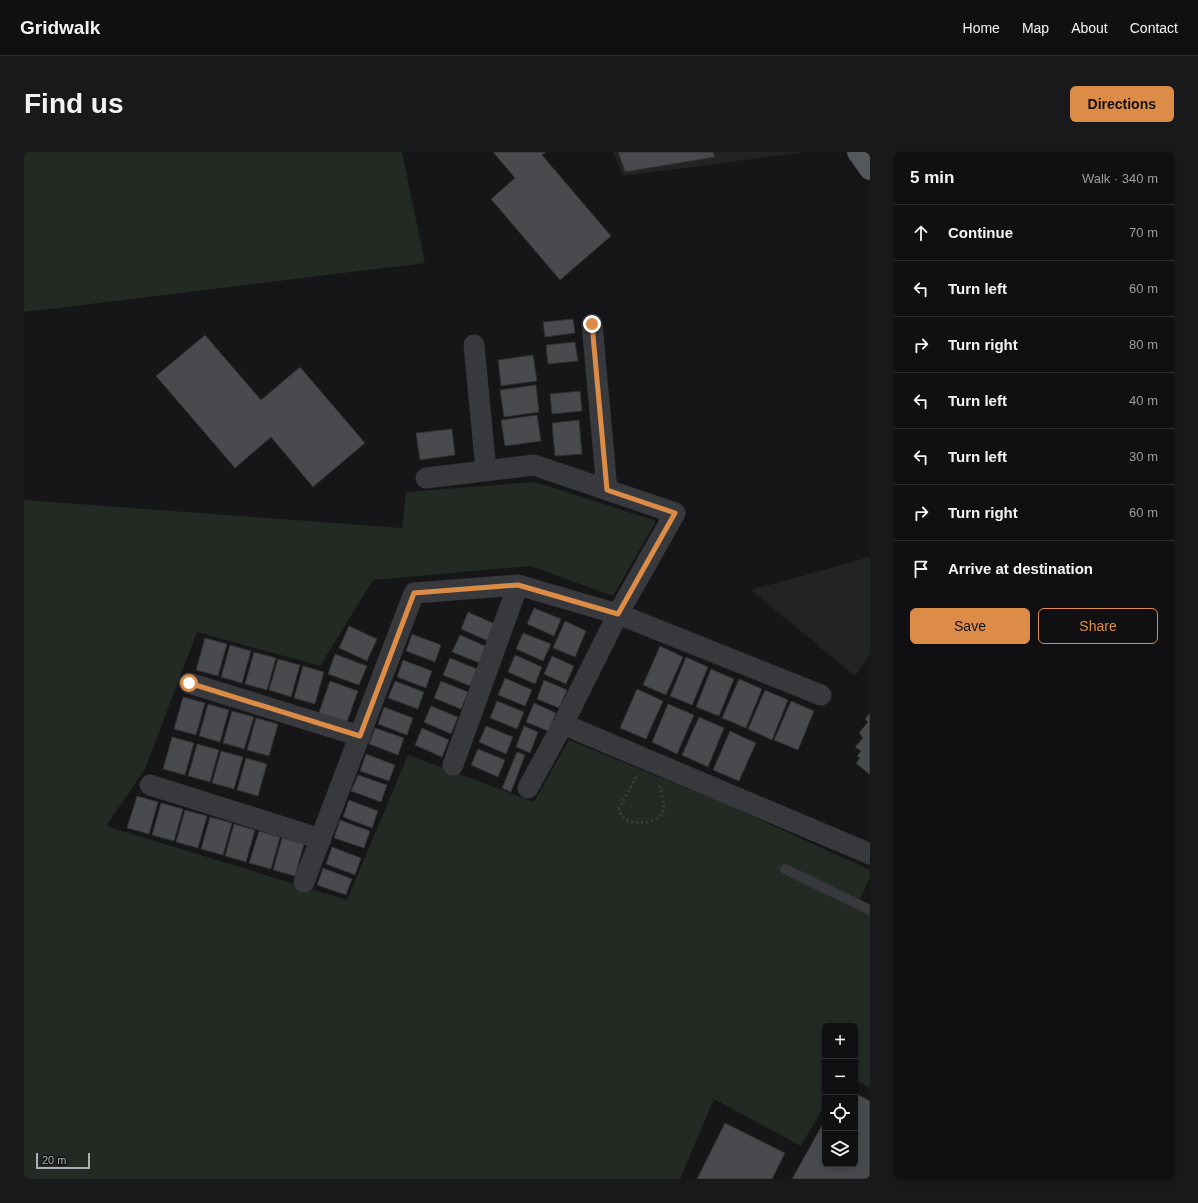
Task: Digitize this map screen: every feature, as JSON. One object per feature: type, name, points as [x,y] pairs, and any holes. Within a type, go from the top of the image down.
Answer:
[{"type":"main road","points":[[858,152],[870,169]]},
{"type":"street","points":[[592,324],[607,490]]},
{"type":"street","points":[[474,345],[486,471]]},
{"type":"street","points":[[426,478],[534,465],[675,513],[618,614],[563,724],[528,788]]},
{"type":"street","points":[[453,765],[518,585]]},
{"type":"street","points":[[304,882],[414,593],[518,585],[618,614],[821,695]]},
{"type":"street","points":[[189,683],[360,736]]},
{"type":"street","points":[[563,724],[870,854]]},
{"type":"street","points":[[150,785],[321,839]]},
{"type":"lane","points":[[785,869],[870,910]]},
{"type":"path","points":[[636,777],[619,809],[621,816],[628,820],[640,823],[653,821],[660,816],[664,808],[660,786]]},
{"type":"shaded area","points":[[24,152],[402,152],[425,263],[24,312]]},
{"type":"shaded area","points":[[613,152],[807,152],[623,176]]},
{"type":"shaded area","points":[[535,482],[656,521],[613,596],[531,566],[373,580],[320,666],[197,632],[145,769],[106,826],[347,900],[408,755],[534,802],[569,740],[730,806],[870,870],[870,878],[856,907],[870,915],[870,1088],[858,1082],[858,1023],[822,1023],[822,1109],[801,1146],[714,1099],[680,1179],[24,1179],[24,500],[402,528],[406,492]]},
{"type":"shaded area","points":[[870,557],[870,655],[855,676],[751,590]]},
{"type":"building","points":[[493,152],[546,152],[542,155],[611,236],[560,280],[491,199],[515,178]]},
{"type":"building","points":[[618,152],[713,152],[715,157],[625,172]]},
{"type":"building","points":[[573,319],[575,333],[545,337],[543,322]]},
{"type":"building","points":[[205,335],[261,400],[300,367],[365,443],[313,487],[271,437],[235,468],[156,376]]},
{"type":"building","points":[[575,342],[578,361],[548,364],[546,345]]},
{"type":"building","points":[[533,355],[537,381],[501,386],[498,360]]},
{"type":"building","points":[[536,385],[539,412],[504,417],[500,390]]},
{"type":"building","points":[[580,391],[582,411],[552,414],[550,394]]},
{"type":"building","points":[[537,415],[541,441],[505,446],[501,420]]},
{"type":"building","points":[[579,420],[582,454],[555,456],[552,423]]},
{"type":"building","points":[[452,429],[455,455],[420,460],[416,433]]},
{"type":"building","points":[[534,608],[561,619],[554,636],[527,624]]},
{"type":"building","points":[[468,612],[495,624],[488,641],[461,629]]},
{"type":"building","points":[[565,621],[586,631],[575,657],[553,648]]},
{"type":"building","points":[[349,626],[377,639],[367,661],[339,648]]},
{"type":"building","points":[[523,633],[551,644],[543,661],[516,649]]},
{"type":"building","points":[[412,634],[441,645],[435,662],[406,651]]},
{"type":"building","points":[[460,635],[487,647],[480,663],[452,652]]},
{"type":"building","points":[[205,638],[227,644],[218,676],[196,670]]},
{"type":"building","points":[[230,645],[251,651],[242,683],[221,677]]},
{"type":"building","points":[[660,646],[683,657],[666,695],[643,685]]},
{"type":"building","points":[[254,652],[276,658],[267,690],[245,684]]},
{"type":"building","points":[[335,654],[367,666],[359,685],[328,674]]},
{"type":"building","points":[[515,655],[542,667],[535,684],[508,672]]},
{"type":"building","points":[[552,656],[574,666],[566,684],[544,674]]},
{"type":"building","points":[[686,657],[708,667],[692,705],[670,696]]},
{"type":"building","points":[[450,658],[477,669],[470,686],[443,675]]},
{"type":"building","points":[[278,659],[300,665],[291,697],[269,690]]},
{"type":"building","points":[[403,660],[432,671],[426,688],[397,677]]},
{"type":"building","points":[[303,666],[324,672],[315,704],[294,698]]},
{"type":"building","points":[[711,669],[734,679],[719,716],[696,707]]},
{"type":"building","points":[[505,678],[532,690],[525,706],[498,695]]},
{"type":"building","points":[[739,679],[762,689],[746,728],[722,718]]},
{"type":"building","points":[[544,680],[567,690],[559,708],[537,699]]},
{"type":"building","points":[[330,681],[358,691],[346,725],[318,715]]},
{"type":"building","points":[[395,681],[424,692],[418,709],[388,698]]},
{"type":"building","points":[[441,681],[468,692],[461,709],[434,698]]},
{"type":"building","points":[[637,689],[663,701],[646,739],[620,728]]},
{"type":"building","points":[[765,690],[788,700],[772,740],[748,729]]},
{"type":"building","points":[[183,697],[205,703],[196,735],[174,729]]},
{"type":"building","points":[[497,701],[524,712],[517,729],[490,718]]},
{"type":"building","points":[[791,701],[814,711],[798,750],[774,740]]},
{"type":"building","points":[[534,703],[556,713],[548,731],[526,722]]},
{"type":"building","points":[[208,704],[229,710],[220,742],[199,736]]},
{"type":"building","points":[[668,704],[694,715],[677,754],[652,742]]},
{"type":"building","points":[[431,706],[458,717],[451,734],[424,722]]},
{"type":"building","points":[[384,707],[413,718],[407,735],[378,724]]},
{"type":"building","points":[[232,711],[254,717],[244,749],[223,743]]},
{"type":"building","points":[[870,713],[870,775],[856,763],[860,758],[857,756],[861,751],[855,747],[863,738],[859,733],[868,722],[865,719]]},
{"type":"building","points":[[699,717],[724,728],[708,767],[682,755]]},
{"type":"building","points":[[256,718],[278,724],[269,756],[247,750]]},
{"type":"building","points":[[486,726],[513,737],[506,754],[479,742]]},
{"type":"building","points":[[524,726],[538,732],[530,753],[516,747]]},
{"type":"building","points":[[375,728],[404,738],[398,755],[369,744]]},
{"type":"building","points":[[422,728],[449,740],[442,757],[415,745]]},
{"type":"building","points":[[730,731],[756,743],[739,781],[713,770]]},
{"type":"building","points":[[172,737],[194,743],[185,775],[163,769]]},
{"type":"building","points":[[197,744],[219,750],[210,782],[188,776]]},
{"type":"building","points":[[478,749],[505,760],[498,777],[471,765]]},
{"type":"building","points":[[221,751],[243,757],[234,789],[212,783]]},
{"type":"building","points":[[517,752],[525,755],[511,792],[502,788]]},
{"type":"building","points":[[366,754],[395,765],[389,781],[360,771]]},
{"type":"building","points":[[246,758],[267,764],[258,796],[237,790]]},
{"type":"building","points":[[358,775],[387,785],[381,802],[351,791]]},
{"type":"building","points":[[137,796],[158,802],[149,834],[127,828]]},
{"type":"building","points":[[349,800],[378,811],[372,828],[343,817]]},
{"type":"building","points":[[161,803],[183,809],[174,841],[152,835]]},
{"type":"building","points":[[185,810],[207,816],[198,848],[176,842]]},
{"type":"building","points":[[210,817],[232,823],[223,855],[201,849]]},
{"type":"building","points":[[340,820],[370,831],[364,848],[334,838]]},
{"type":"building","points":[[234,824],[255,830],[246,862],[225,856]]},
{"type":"building","points":[[259,831],[280,837],[271,869],[249,863]]},
{"type":"building","points":[[282,838],[304,844],[295,876],[273,870]]},
{"type":"building","points":[[332,847],[361,858],[355,875],[326,864]]},
{"type":"building","points":[[323,868],[352,879],[346,895],[317,885]]},
{"type":"building","points":[[858,1095],[870,1101],[870,1175],[868,1179],[792,1179],[822,1125],[822,1167],[858,1167]]},
{"type":"building","points":[[725,1123],[785,1153],[772,1179],[697,1179]]},
{"type":"route","points":[[189,683],[360,736],[414,593],[518,585],[618,614],[675,513],[607,490],[592,324]]}]
